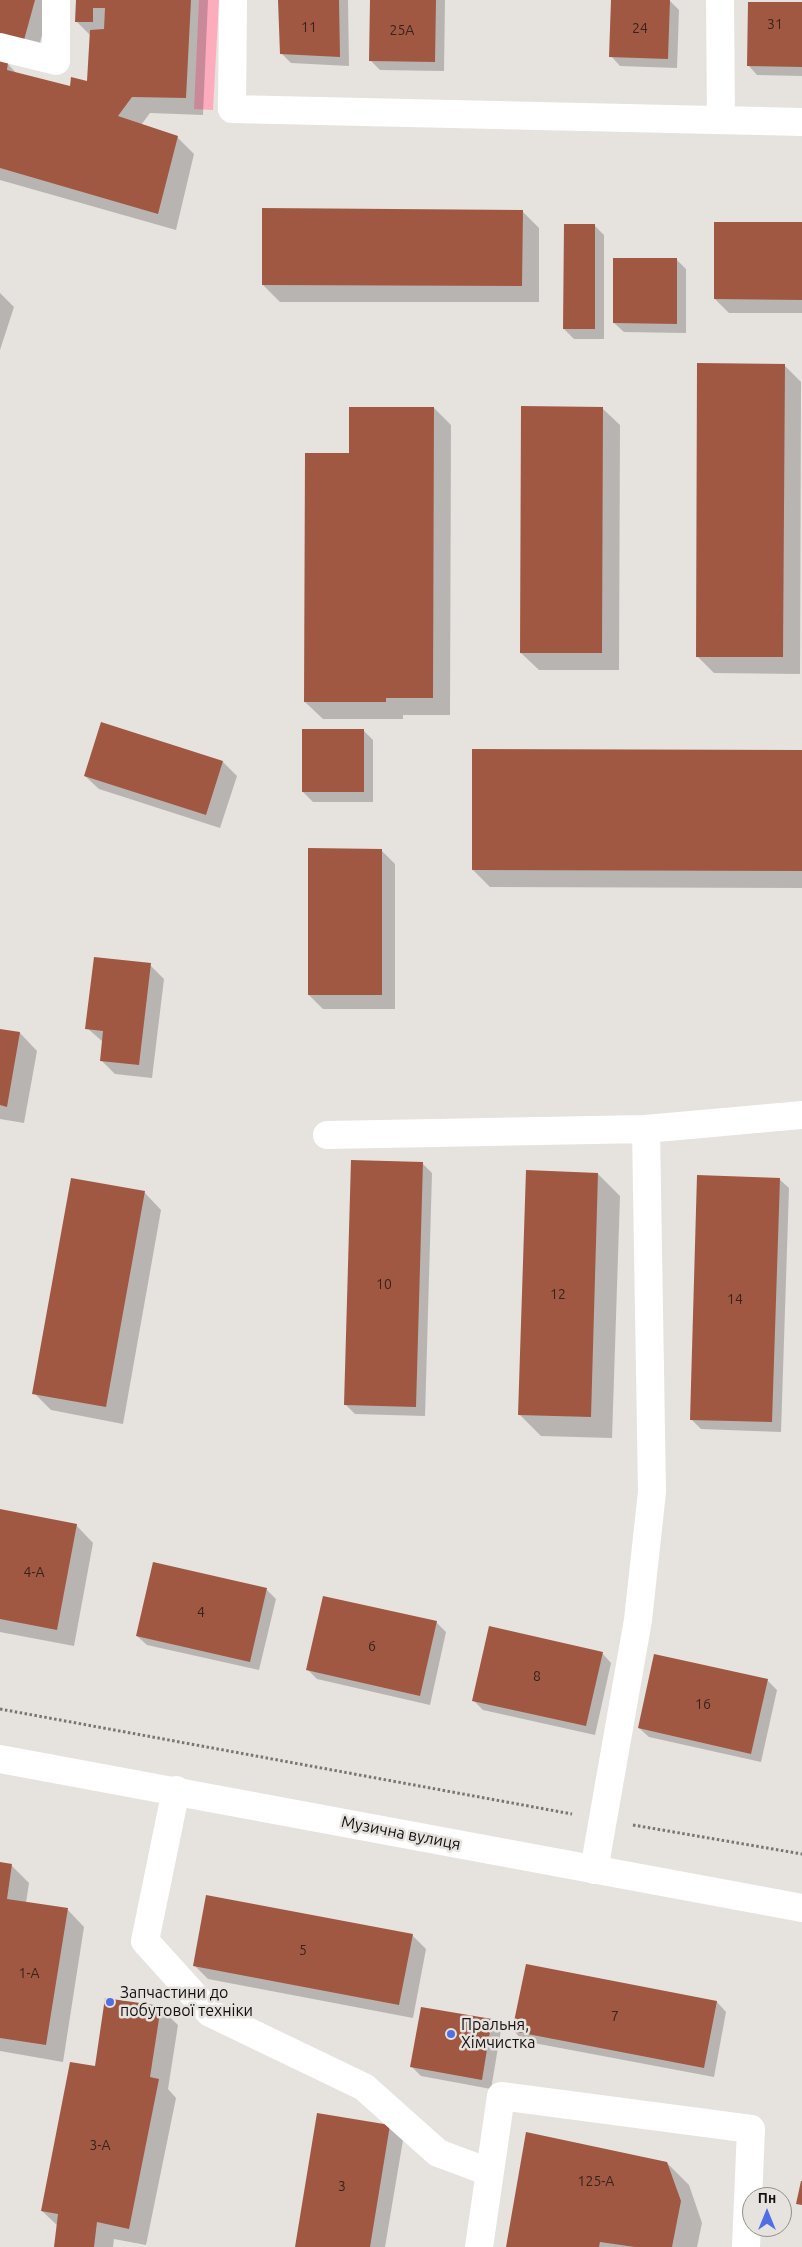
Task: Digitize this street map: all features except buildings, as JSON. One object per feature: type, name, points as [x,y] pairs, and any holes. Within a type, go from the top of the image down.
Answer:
[{"type":"street","points":[[0,47],[56,61],[56,0]]},
{"type":"street","points":[[233,0],[232,108],[494,116],[802,122]]},
{"type":"street","points":[[720,0],[721,120]]},
{"type":"street","points":[[327,1135],[646,1129],[802,1115]]},
{"type":"street","points":[[594,1870],[638,1620],[652,1492],[646,1129]]},
{"type":"street","name":"Музична вулиця","points":[[0,1759],[176,1790],[802,1908]]},
{"type":"street","points":[[176,1790],[145,1940],[210,2013],[364,2087],[438,2153],[489,2172]]},
{"type":"street","points":[[479,2247],[501,2096],[751,2129],[746,2247]]},
{"type":"path","points":[[0,1709],[604,1820],[802,1854]]},
{"type":"shaded area","points":[[199,0],[219,0],[213,110],[194,109]]},
{"type":"place","name":"Запчастини до побутової техніки","points":[[110,2002]]},
{"type":"place","name":"Пральня, Хімчистка","points":[[451,2034]]}]
